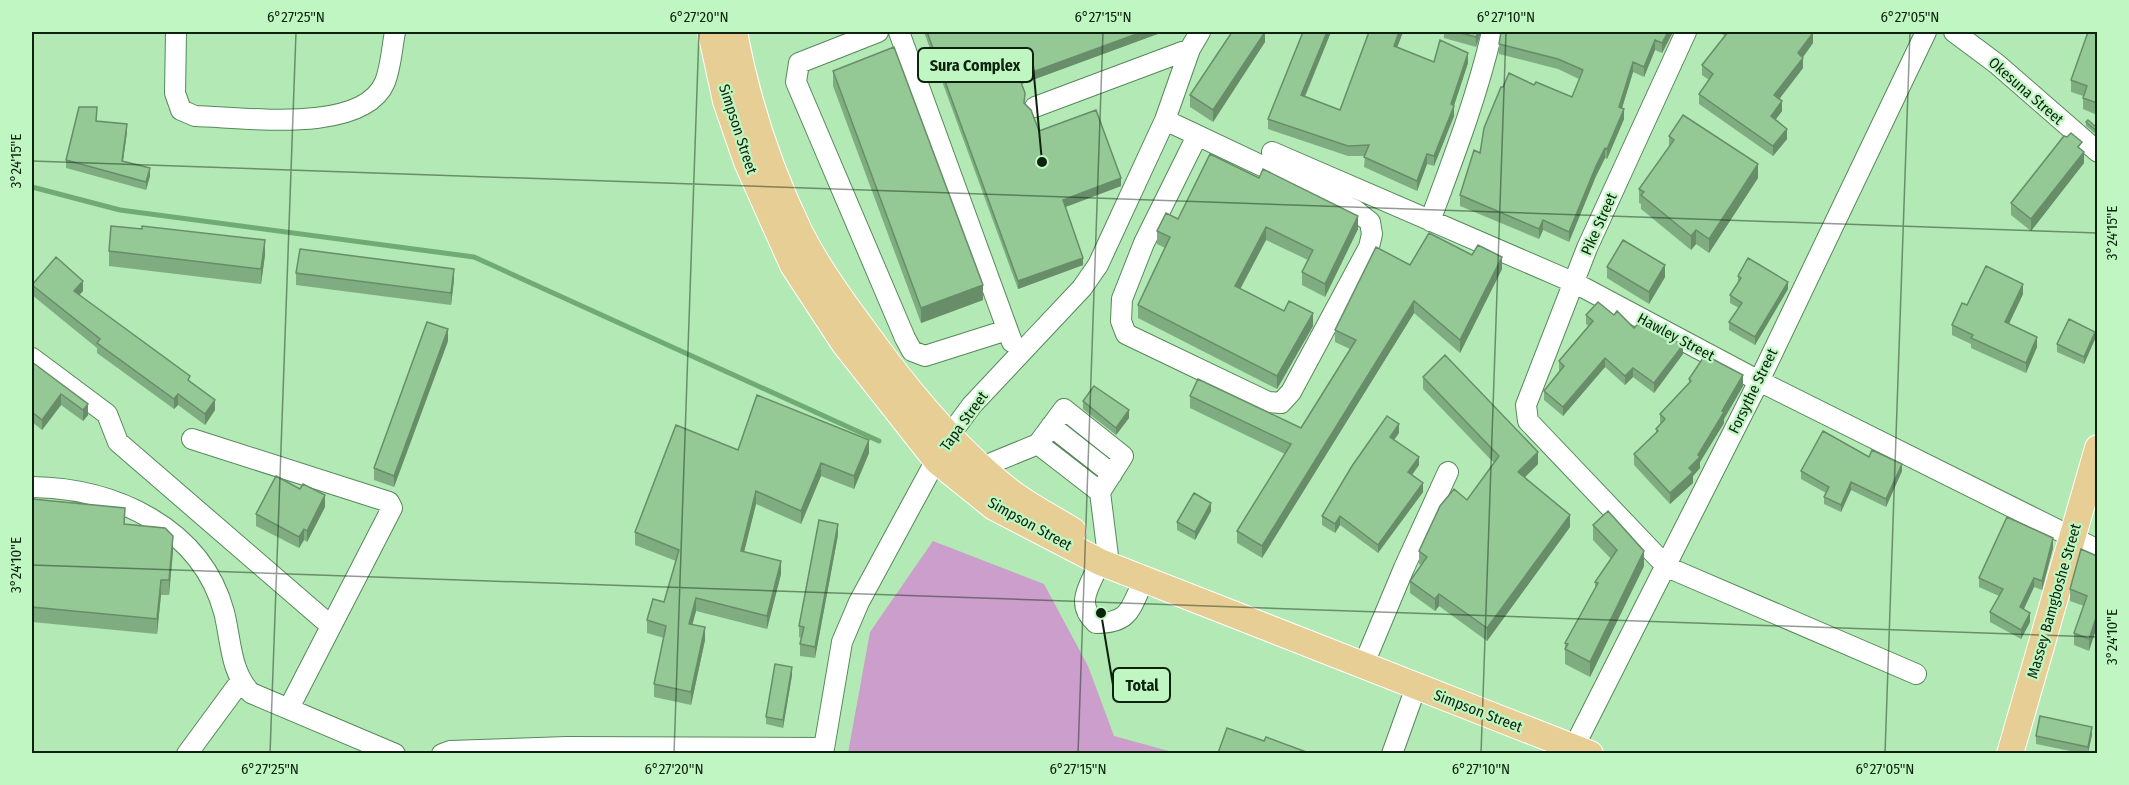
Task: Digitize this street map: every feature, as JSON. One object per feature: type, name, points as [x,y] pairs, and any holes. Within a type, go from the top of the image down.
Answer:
[{"type":"main road","name":"Simpson Street","points":[[711,32],[726,101],[747,162],[793,265],[844,343],[937,461],[994,507],[1137,575],[1416,687],[1582,750]]},
{"type":"main road","points":[[734,32],[742,80],[769,162],[801,235],[844,304],[908,390],[949,436],[1005,489],[1104,559]]},
{"type":"main road","name":"Massey Bamgboshe Street","points":[[2010,753],[2097,448]]},
{"type":"street","points":[[176,32],[175,93],[181,110],[195,116],[320,119],[352,112],[372,100],[385,82],[395,32]]},
{"type":"street","points":[[878,32],[798,63],[796,82],[905,338],[912,351],[925,356],[1007,330]]},
{"type":"street","points":[[899,32],[1017,356]]},
{"type":"street","points":[[1430,221],[1484,65],[1492,32]]},
{"type":"street","name":"Pike Street","points":[[1667,567],[1528,421],[1526,405],[1587,248],[1686,32]]},
{"type":"street","name":"Forsythe Street","points":[[1582,750],[1667,567],[1926,32]]},
{"type":"street","name":"Okesuna Street","points":[[1954,32],[1997,64],[2097,152]]},
{"type":"street","points":[[1035,107],[1195,40]]},
{"type":"street","name":"Tapa Street","points":[[824,751],[842,642],[859,602],[949,436],[972,405],[1082,288],[1098,265],[1165,120],[1195,40]]},
{"type":"street","points":[[1165,120],[1354,210],[1370,222],[1372,234],[1369,248],[1291,392],[1281,403],[1268,402],[1126,334],[1121,321],[1122,299],[1197,136]]},
{"type":"street","name":"Hawley Street","points":[[1272,152],[1575,283],[1759,381],[2073,538]]},
{"type":"street","points":[[32,358],[107,414],[118,442],[331,626]]},
{"type":"street","points":[[982,467],[1038,444],[1064,409],[1123,456],[1100,492],[1104,559],[1084,601],[1086,614],[1096,623],[1113,623],[1125,617],[1137,575]]},
{"type":"street","points":[[192,439],[388,502],[392,508],[289,708]]},
{"type":"street","points":[[1038,444],[1100,492]]},
{"type":"street","points":[[1363,666],[1448,472]]},
{"type":"street","points":[[32,487],[73,491],[128,505],[156,521],[184,543],[203,564],[220,597],[240,682],[250,693],[395,753]]},
{"type":"street","points":[[2073,538],[2097,550]]},
{"type":"street","points":[[1667,567],[1916,674]]},
{"type":"street","points":[[187,753],[240,682]]},
{"type":"street","points":[[1392,753],[1416,687]]},
{"type":"street","points":[[442,753],[567,747],[824,751]]},
{"type":"shaded area","points":[[933,541],[1044,584],[1088,666],[1114,736],[1176,753],[848,753],[870,632]]},
{"type":"building","points":[[927,32],[1142,32],[1019,77],[1025,93],[1024,103],[1031,110],[1039,131],[1096,110],[1121,178],[1063,200],[1083,258],[1018,281]]},
{"type":"building","points":[[1232,32],[1265,32],[1213,110],[1190,95]]},
{"type":"building","points":[[1303,32],[1327,32],[1301,95],[1340,110],[1369,32],[1399,32],[1394,46],[1434,62],[1440,40],[1468,53],[1451,104],[1454,106],[1434,156],[1427,154],[1417,181],[1364,157],[1369,145],[1348,146],[1268,119]]},
{"type":"building","points":[[1457,32],[1478,32],[1476,37]]},
{"type":"building","points":[[1501,32],[1668,32],[1662,43],[1655,40],[1644,67],[1633,62],[1619,107],[1624,109],[1607,149],[1605,148],[1596,166],[1569,232],[1543,220],[1539,229],[1460,195],[1474,150],[1480,153],[1484,128],[1509,73],[1534,85],[1536,82],[1572,97],[1583,70],[1558,59],[1499,44]]},
{"type":"building","points":[[1728,32],[1813,33],[1798,53],[1803,58],[1774,95],[1782,101],[1771,116],[1787,129],[1773,146],[1699,94],[1713,74],[1702,65]]},
{"type":"building","points":[[2088,32],[2097,32],[2097,103],[2083,98],[2087,86],[2071,80]]},
{"type":"building","points":[[894,47],[983,285],[921,308],[833,71]]},
{"type":"building","points":[[79,107],[97,107],[96,121],[127,124],[122,161],[150,168],[146,182],[66,160]]},
{"type":"building","points":[[1683,115],[1758,164],[1709,239],[1696,230],[1691,236],[1641,195],[1644,192],[1639,189],[1674,140],[1669,136]]},
{"type":"building","points":[[2088,120],[2097,128],[2097,131],[2086,122]]},
{"type":"building","points":[[2071,133],[2082,142],[2078,147],[2084,152],[2031,219],[2011,203],[2064,136],[2067,137]]},
{"type":"building","points":[[1210,154],[1259,178],[1263,169],[1358,216],[1325,284],[1302,272],[1313,250],[1266,227],[1235,286],[1284,311],[1289,301],[1313,313],[1277,376],[1138,305],[1170,237],[1157,231],[1166,213],[1178,219]]},
{"type":"building","points":[[111,226],[142,229],[142,226],[265,240],[261,269],[109,251]]},
{"type":"building","points":[[1429,233],[1472,255],[1478,245],[1502,257],[1460,340],[1414,301],[1262,546],[1237,531],[1291,444],[1190,396],[1198,379],[1301,428],[1356,340],[1335,330],[1376,247],[1410,265]]},
{"type":"building","points":[[1623,240],[1665,265],[1649,292],[1607,267]]},
{"type":"building","points":[[300,249],[454,269],[451,293],[296,273]]},
{"type":"building","points":[[56,257],[83,281],[74,291],[190,376],[188,380],[215,400],[205,414],[178,394],[174,399],[97,343],[100,339],[32,285]]},
{"type":"building","points":[[1748,258],[1788,282],[1755,337],[1729,322],[1742,303],[1730,295],[1741,278],[1738,276]]},
{"type":"building","points":[[1986,266],[2023,284],[2005,322],[2037,337],[2026,363],[1971,338],[1973,335],[1952,325],[1962,303],[1967,305]]},
{"type":"building","points":[[1598,302],[1614,315],[1617,311],[1634,328],[1640,322],[1683,345],[1654,383],[1633,368],[1625,376],[1605,358],[1563,407],[1544,391],[1564,366],[1559,361],[1593,321],[1586,315]]},
{"type":"building","points":[[2069,319],[2095,332],[2084,357],[2057,344]]},
{"type":"building","points":[[427,322],[448,329],[394,476],[374,468]]},
{"type":"building","points":[[1445,355],[1538,452],[1518,472],[1570,515],[1487,628],[1439,594],[1435,599],[1410,581],[1427,557],[1419,551],[1440,506],[1454,489],[1467,500],[1499,456],[1423,377]]},
{"type":"building","points":[[1705,355],[1743,375],[1698,455],[1700,457],[1689,468],[1693,472],[1670,493],[1634,454],[1658,431],[1656,429],[1665,419],[1660,414],[1691,381],[1689,379]]},
{"type":"building","points":[[32,362],[88,404],[83,410],[61,394],[42,420],[32,412]]},
{"type":"building","points":[[1094,386],[1129,410],[1116,428],[1083,401]]},
{"type":"building","points":[[757,395],[869,440],[854,476],[821,463],[801,511],[756,491],[741,551],[781,561],[767,616],[696,598],[689,624],[705,627],[691,692],[654,684],[666,626],[647,620],[653,599],[664,602],[679,550],[635,532],[676,425],[738,450]]},
{"type":"building","points":[[1387,416],[1399,424],[1390,437],[1419,457],[1408,472],[1423,483],[1378,545],[1340,516],[1335,524],[1322,516],[1352,466]]},
{"type":"building","points":[[1823,431],[1869,457],[1872,450],[1902,464],[1886,499],[1851,482],[1841,505],[1824,497],[1829,487],[1801,471]]},
{"type":"building","points":[[276,476],[300,489],[303,484],[325,495],[307,531],[304,529],[299,537],[256,514]]},
{"type":"building","points":[[1194,493],[1211,503],[1195,532],[1177,522]]},
{"type":"building","points":[[32,499],[125,508],[124,524],[165,528],[173,536],[169,580],[161,580],[157,619],[32,607]]},
{"type":"building","points":[[1608,511],[1644,551],[1590,662],[1565,649],[1568,644],[1565,643],[1598,583],[1595,582],[1617,550],[1593,525]]},
{"type":"building","points":[[2007,517],[2053,538],[2042,581],[2034,578],[2020,607],[2030,613],[2021,630],[1990,612],[2003,589],[1979,578]]},
{"type":"building","points":[[819,520],[838,524],[815,647],[800,644],[804,627],[799,626]]},
{"type":"building","points":[[2081,549],[2097,556],[2097,615],[2089,639],[2074,633],[2087,596],[2070,589]]},
{"type":"building","points":[[775,664],[792,667],[783,720],[766,717]]},
{"type":"building","points":[[2040,716],[2092,727],[2088,747],[2036,736]]},
{"type":"building","points":[[1227,728],[1264,741],[1266,737],[1309,753],[1218,753]]},
{"type":"waterway","points":[[32,187],[120,210],[474,257],[879,441]]},
{"type":"place","name":"Sura Complex","points":[[1042,162]]},
{"type":"place","name":"Total","points":[[1101,613]]}]
